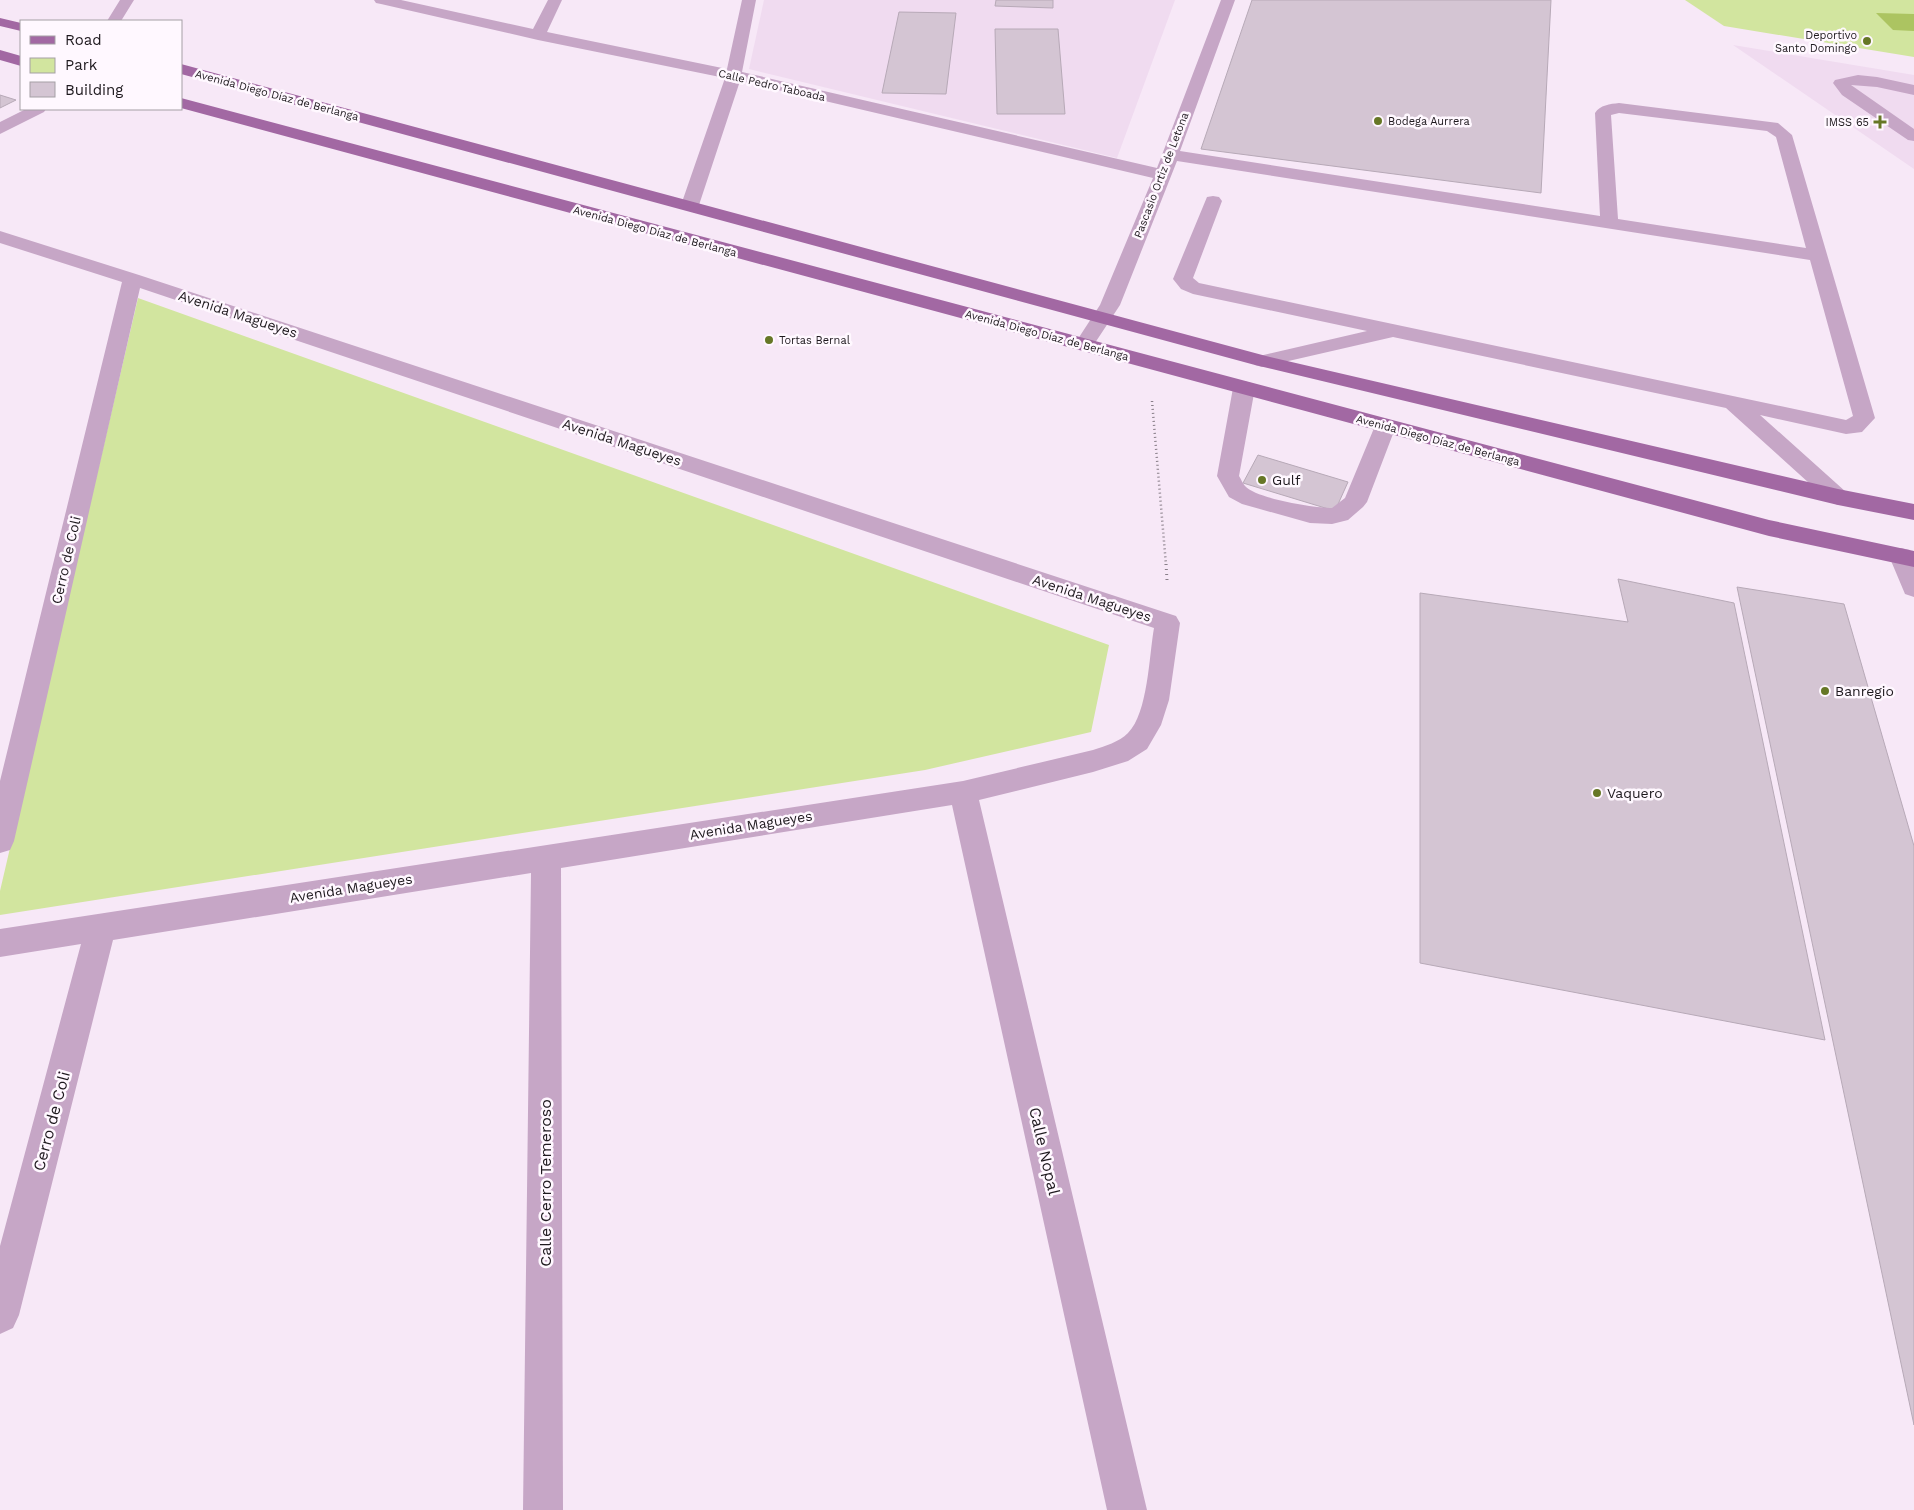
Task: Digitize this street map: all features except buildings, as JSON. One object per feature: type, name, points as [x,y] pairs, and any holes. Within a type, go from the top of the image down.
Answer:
[{"type":"main road","points":[[0,22],[20,27]]},
{"type":"main road","points":[[0,55],[20,61]]},
{"type":"main road","name":"Avenida Diego Díaz de Berlanga","points":[[182,70],[690,205],[1262,361],[1838,497],[1914,512]]},
{"type":"main road","name":"Avenida Diego Díaz de Berlanga","points":[[182,104],[1769,528],[1908,558]]},
{"type":"street","points":[[115,20],[127,0]]},
{"type":"street","name":"Calle Pedro Taboada","points":[[381,0],[538,36],[734,75],[1163,175]]},
{"type":"street","points":[[538,36],[555,0]]},
{"type":"street","points":[[690,205],[734,75],[750,0]]},
{"type":"street","name":"Pascasio Ortiz de Letona","points":[[1084,345],[1110,305],[1163,175],[1228,0]]},
{"type":"street","points":[[1914,90],[1864,80],[1848,80],[1841,83],[1848,92],[1914,136]]},
{"type":"street","points":[[1213,201],[1183,279],[1188,285],[1198,290],[1846,427],[1854,427],[1864,418],[1784,134],[1772,128],[1619,108],[1603,113],[1609,224]]},
{"type":"street","points":[[0,129],[36,110]]},
{"type":"street","points":[[1170,155],[1817,256]]},
{"type":"street","name":"Avenida Magueyes","points":[[0,237],[132,279],[1167,623],[1156,700],[1148,725],[1137,741],[1118,753],[1093,761],[963,792],[101,928],[0,942]]},
{"type":"street","name":"Cerro de Coli","points":[[0,841],[132,279]]},
{"type":"street","points":[[1262,361],[1395,331]]},
{"type":"street","points":[[1244,388],[1228,476],[1237,492],[1259,502],[1310,515],[1332,516],[1340,514],[1355,502],[1385,426]]},
{"type":"street","points":[[1734,404],[1838,497]]},
{"type":"street","points":[[1908,558],[1914,588]]},
{"type":"street","name":"Calle Nopal","points":[[963,792],[1127,1510]]},
{"type":"street","name":"Calle Cerro Temeroso","points":[[543,1510],[546,857]]},
{"type":"street","name":"Cerro de Coli","points":[[0,1315],[101,928]]},
{"type":"path","points":[[1148,362],[1168,584],[1167,623]]},
{"type":"shaded area","points":[[764,0],[1175,0],[1117,158],[749,69]]},
{"type":"shaded area","points":[[1876,13],[1914,14],[1914,31],[1893,30]]},
{"type":"shaded area","name":"IMSS 65","points":[[1733,45],[1914,75],[1914,169]]},
{"type":"green space","name":"Deportivo Santo Domingo","points":[[1685,0],[1914,0],[1914,57],[1724,26]]},
{"type":"green space","points":[[138,298],[1109,645],[1091,732],[925,770],[0,915],[0,891]]},
{"type":"place","name":"Deportivo Santo Domingo","points":[[1867,41]]},
{"type":"place","name":"Bodega Aurrera","points":[[1378,121]]},
{"type":"place","name":"IMSS 65","points":[[1880,122]]},
{"type":"place","name":"Tortas Bernal","points":[[769,340]]},
{"type":"place","name":"Gulf","points":[[1262,480]]},
{"type":"place","name":"Banregio","points":[[1825,691]]},
{"type":"place","name":"Vaquero","points":[[1597,793]]}]
